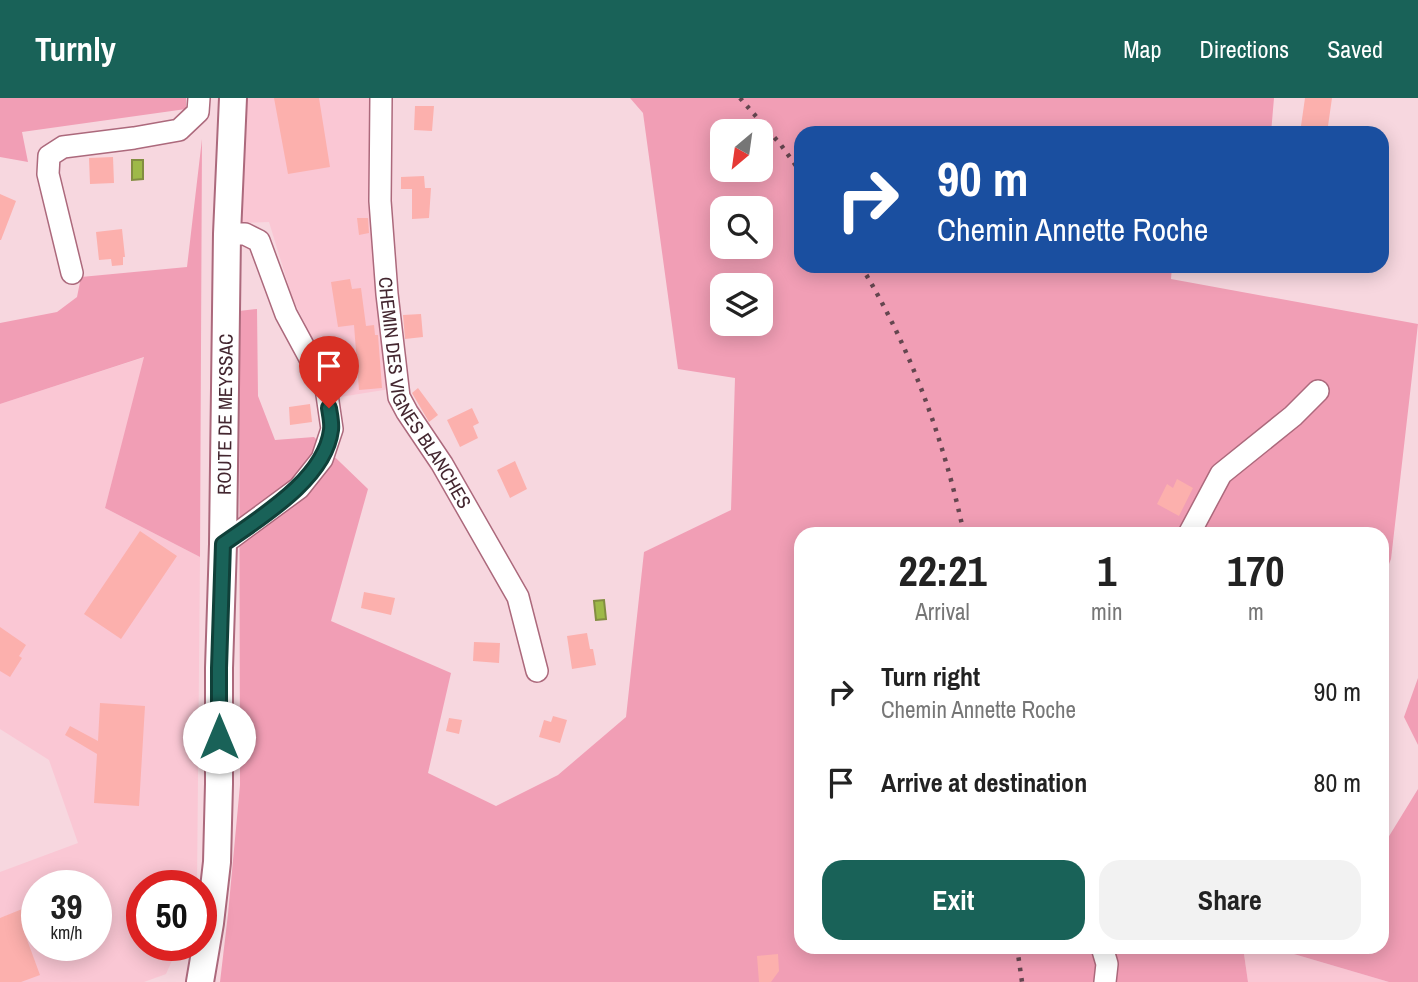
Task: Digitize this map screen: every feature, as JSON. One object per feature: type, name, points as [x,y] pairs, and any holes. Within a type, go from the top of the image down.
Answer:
[{"type":"main road","name":"ROUTE DE MEYSSAC","points":[[200,982],[217,862],[227,234],[233,98]]},
{"type":"street","points":[[72,273],[48,174],[49,156],[62,147],[179,130],[198,112],[199,98]]},
{"type":"street","name":"CHEMIN DES VIGNES BLANCHES","points":[[381,98],[380,201],[399,397],[442,464],[518,597],[537,671]]},
{"type":"street","points":[[223,544],[299,488],[322,459],[332,429],[326,388],[286,314],[259,241],[245,234],[227,234]]},
{"type":"street","points":[[1193,527],[1221,474],[1293,416],[1318,391]]},
{"type":"street","points":[[1104,954],[1107,964],[1105,982]]},
{"type":"shaded area","points":[[0,98],[186,98],[186,109],[22,132],[28,162],[0,157]]},
{"type":"shaded area","points":[[245,98],[373,98],[390,389],[340,397],[292,297],[269,222],[242,223]]},
{"type":"shaded area","points":[[630,98],[1274,98],[1272,126],[794,126],[794,273],[1171,273],[1171,279],[1418,324],[1389,564],[1389,527],[794,527],[794,954],[1244,954],[1248,982],[220,982],[240,785],[239,311],[257,309],[258,396],[275,440],[314,437],[368,489],[331,621],[451,673],[428,773],[496,806],[558,775],[626,717],[644,552],[731,510],[735,378],[678,369],[643,113]]},
{"type":"shaded area","points":[[202,139],[200,557],[105,508],[144,357],[0,404],[0,323],[57,312],[77,297],[81,277],[187,267]]},
{"type":"shaded area","points":[[132,160],[143,160],[143,179],[132,180]]},
{"type":"shaded area","points":[[145,357],[105,508],[200,557],[197,870],[126,870],[126,961],[172,961],[166,974],[144,982],[0,982],[0,872],[78,843],[49,760],[0,729],[0,404]]},
{"type":"shaded area","points":[[604,600],[606,619],[596,620],[594,601]]},
{"type":"shaded area","points":[[1418,678],[1418,745],[1404,717]]},
{"type":"shaded area","points":[[1418,789],[1418,982],[1389,982],[1294,954],[1389,954],[1389,836]]},
{"type":"shaded area","points":[[1244,954],[1294,954],[1389,982],[1248,982]]},
{"type":"building","points":[[274,98],[319,98],[330,167],[288,174]]},
{"type":"building","points":[[1305,98],[1332,98],[1328,126],[1301,126]]},
{"type":"building","points":[[415,106],[434,106],[432,131],[414,130]]},
{"type":"building","points":[[113,157],[114,183],[90,184],[89,158]]},
{"type":"building","points":[[424,176],[425,188],[431,188],[429,218],[412,219],[412,189],[401,189],[401,177]]},
{"type":"building","points":[[0,194],[16,201],[1,240],[0,240]]},
{"type":"building","points":[[357,218],[368,218],[369,233],[359,235]]},
{"type":"building","points":[[122,229],[125,257],[123,265],[112,266],[111,259],[99,260],[96,232]]},
{"type":"building","points":[[350,279],[352,289],[361,288],[366,326],[374,325],[375,335],[378,335],[382,388],[359,390],[354,325],[338,327],[331,282]]},
{"type":"building","points":[[421,314],[423,337],[405,339],[403,315]]},
{"type":"building","points":[[418,388],[438,415],[429,422],[412,393]]},
{"type":"building","points":[[310,404],[312,422],[290,425],[289,407]]},
{"type":"building","points":[[472,408],[479,423],[473,426],[478,438],[460,447],[447,420]]},
{"type":"building","points":[[515,461],[527,489],[510,498],[497,470]]},
{"type":"building","points":[[1177,479],[1193,488],[1179,516],[1157,504],[1167,484],[1173,488]]},
{"type":"building","points":[[140,531],[177,556],[121,639],[84,614]]},
{"type":"building","points":[[364,592],[395,598],[391,615],[361,608]]},
{"type":"building","points":[[0,627],[26,645],[19,656],[22,658],[10,677],[0,671]]},
{"type":"building","points":[[587,633],[596,665],[572,669],[567,636]]},
{"type":"building","points":[[474,642],[500,643],[499,663],[473,661]]},
{"type":"building","points":[[100,703],[145,706],[139,806],[94,803],[97,754],[65,735],[70,726],[98,741]]},
{"type":"building","points":[[553,716],[567,720],[560,743],[539,737],[544,720],[551,722]]},
{"type":"building","points":[[449,718],[462,720],[459,734],[446,731]]},
{"type":"building","points":[[21,909],[21,961],[35,961],[40,975],[21,982],[0,982],[0,918]]},
{"type":"building","points":[[778,954],[779,971],[771,982],[759,982],[757,956]]},
{"type":"railway","points":[[740,98],[794,163]]},
{"type":"railway","points":[[865,273],[895,329],[924,395],[962,527]]},
{"type":"railway","points":[[1018,954],[1022,982]]},
{"type":"route","points":[[219,737],[223,544],[299,488],[322,459],[332,429],[329,408]]}]
